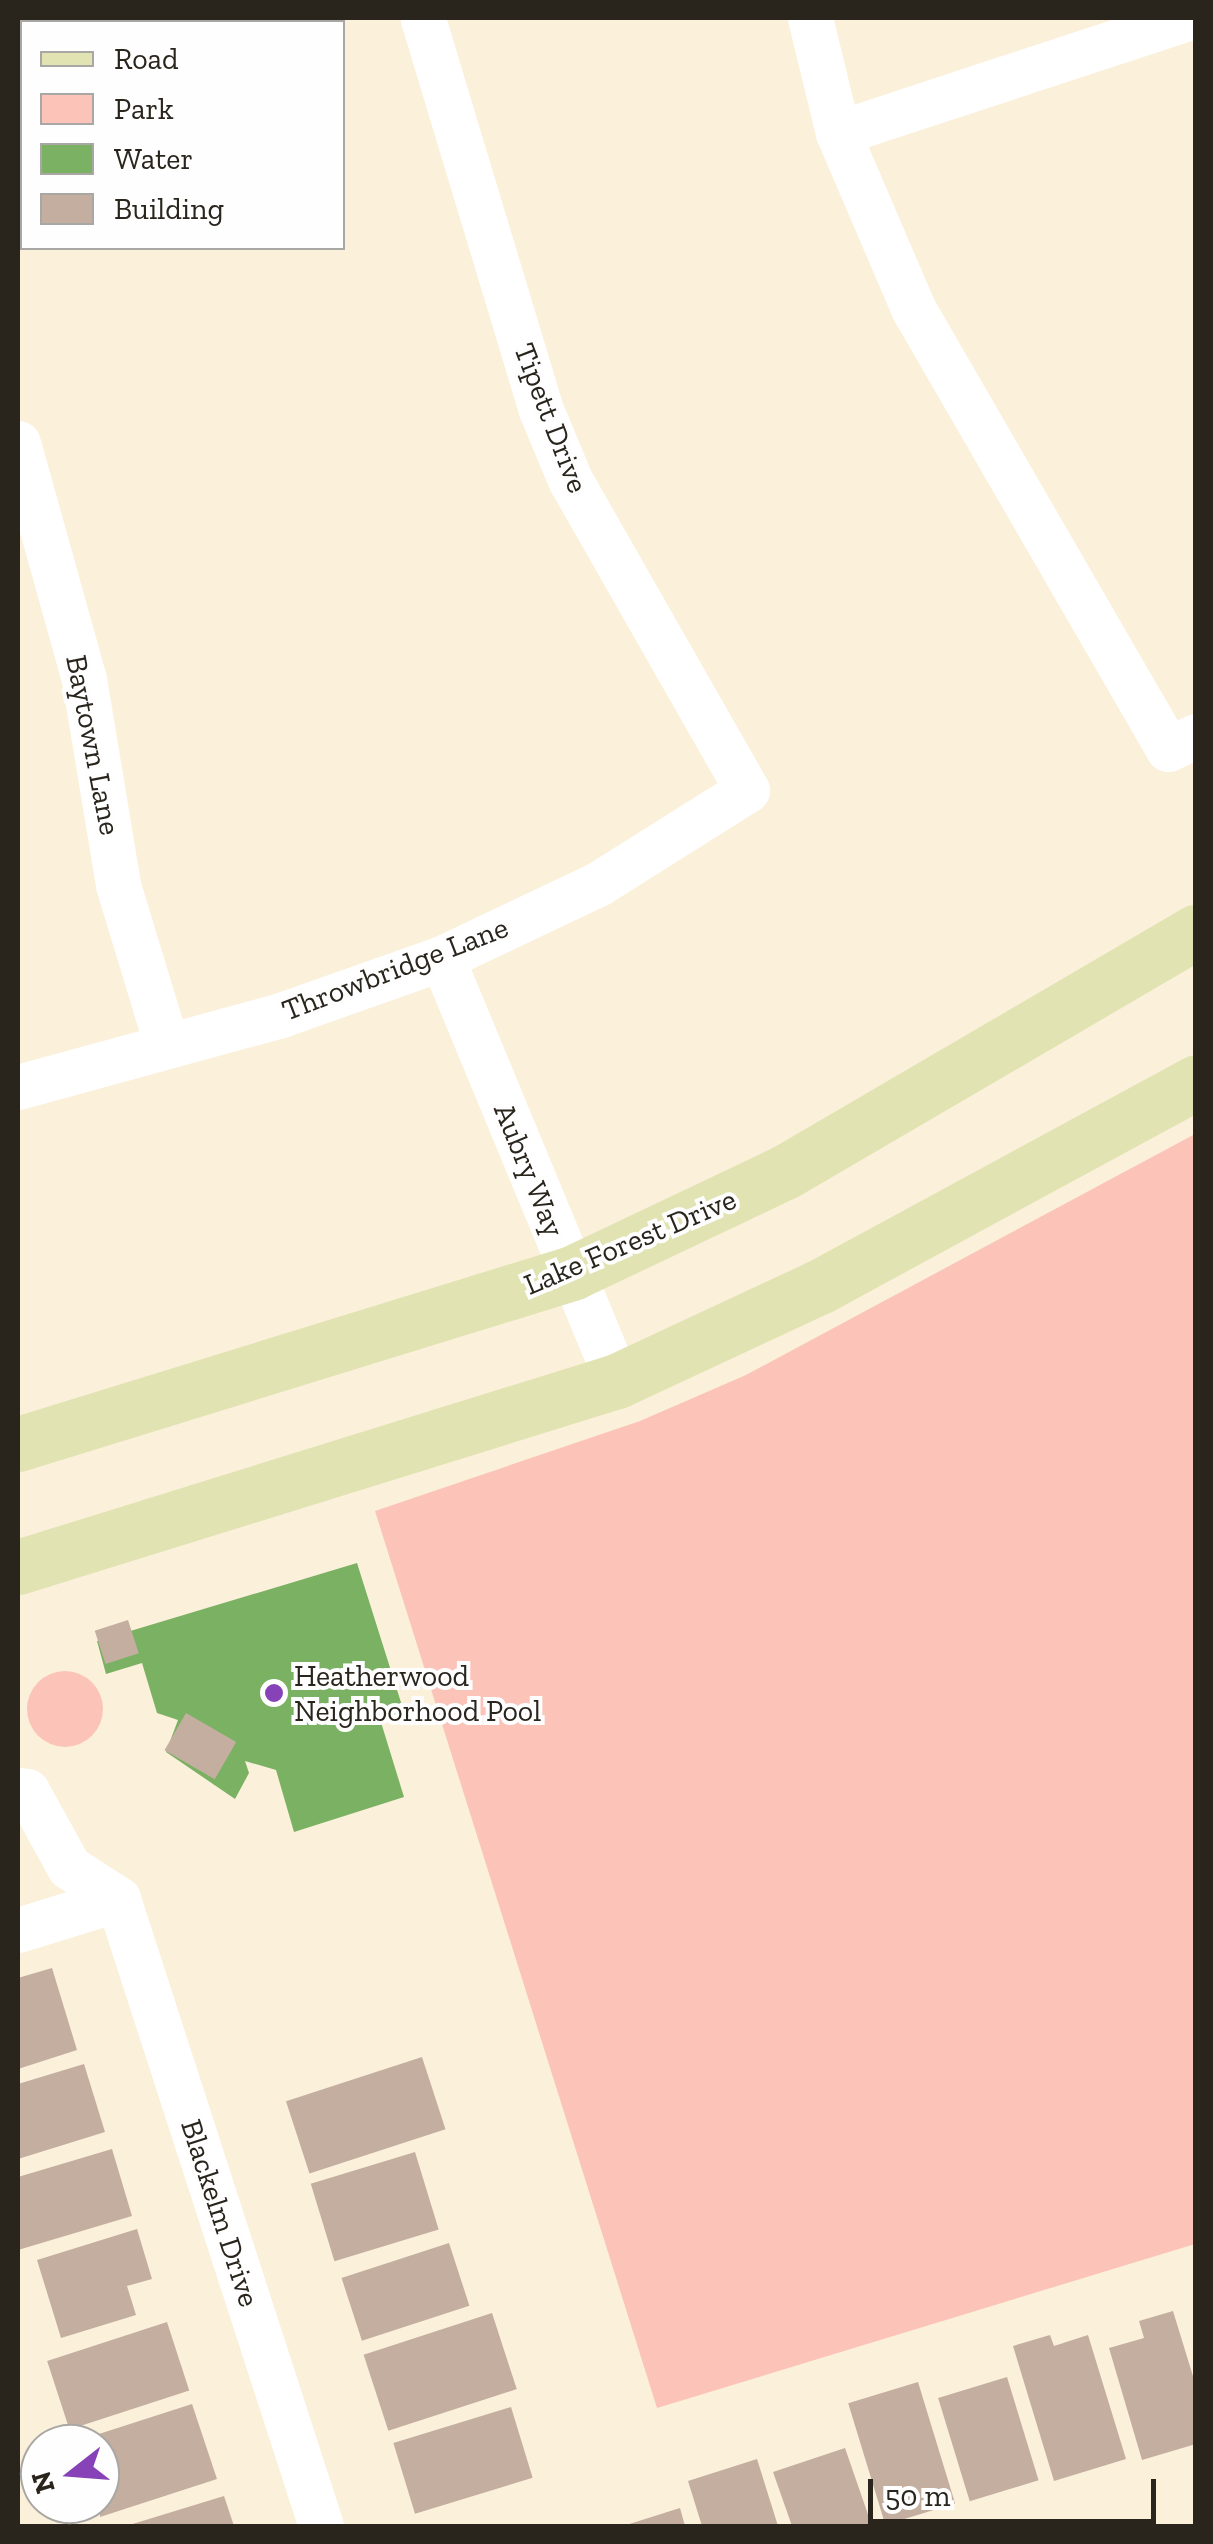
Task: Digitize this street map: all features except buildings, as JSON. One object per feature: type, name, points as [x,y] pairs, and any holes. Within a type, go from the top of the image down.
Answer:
[{"type":"main road","name":"Lake Forest Drive","points":[[18,1444],[572,1273],[785,1172],[1196,932]]},
{"type":"main road","points":[[18,1567],[617,1382],[801,1296],[1196,1082]]},
{"type":"street","name":"Tipett Drive","points":[[423,18],[540,410],[571,482],[747,790]]},
{"type":"street","points":[[810,18],[838,133],[914,310],[1168,748],[1196,736]]},
{"type":"street","points":[[838,133],[1188,18]]},
{"type":"street","name":"Baytown Lane","points":[[18,443],[84,679],[118,884],[167,1046]]},
{"type":"street","name":"Throwbridge Lane","points":[[18,1086],[167,1046],[442,958],[598,884],[747,790]]},
{"type":"street","name":"Aubry Way","points":[[442,958],[617,1382]]},
{"type":"street","points":[[18,1790],[27,1791],[68,1867],[118,1900]]},
{"type":"street","points":[[18,1930],[118,1900]]},
{"type":"street","name":"Blackelm Drive","points":[[118,1900],[321,2526]]},
{"type":"green space","points":[[1195,1134],[1195,2244],[657,2408],[375,1511],[640,1421],[746,1375]]},
{"type":"green space","points":[[65,1671],[92,1682],[103,1709],[92,1736],[65,1747],[38,1736],[27,1709],[38,1682]]},
{"type":"water","name":"Heatherwood Neighborhood Pool","points":[[357,1563],[404,1712],[380,1719],[404,1797],[294,1832],[276,1770],[245,1761],[249,1773],[235,1799],[166,1752],[178,1720],[157,1713],[142,1663],[106,1674],[97,1641]]},
{"type":"place","name":"Heatherwood Neighborhood Pool","points":[[274,1693]]}]
